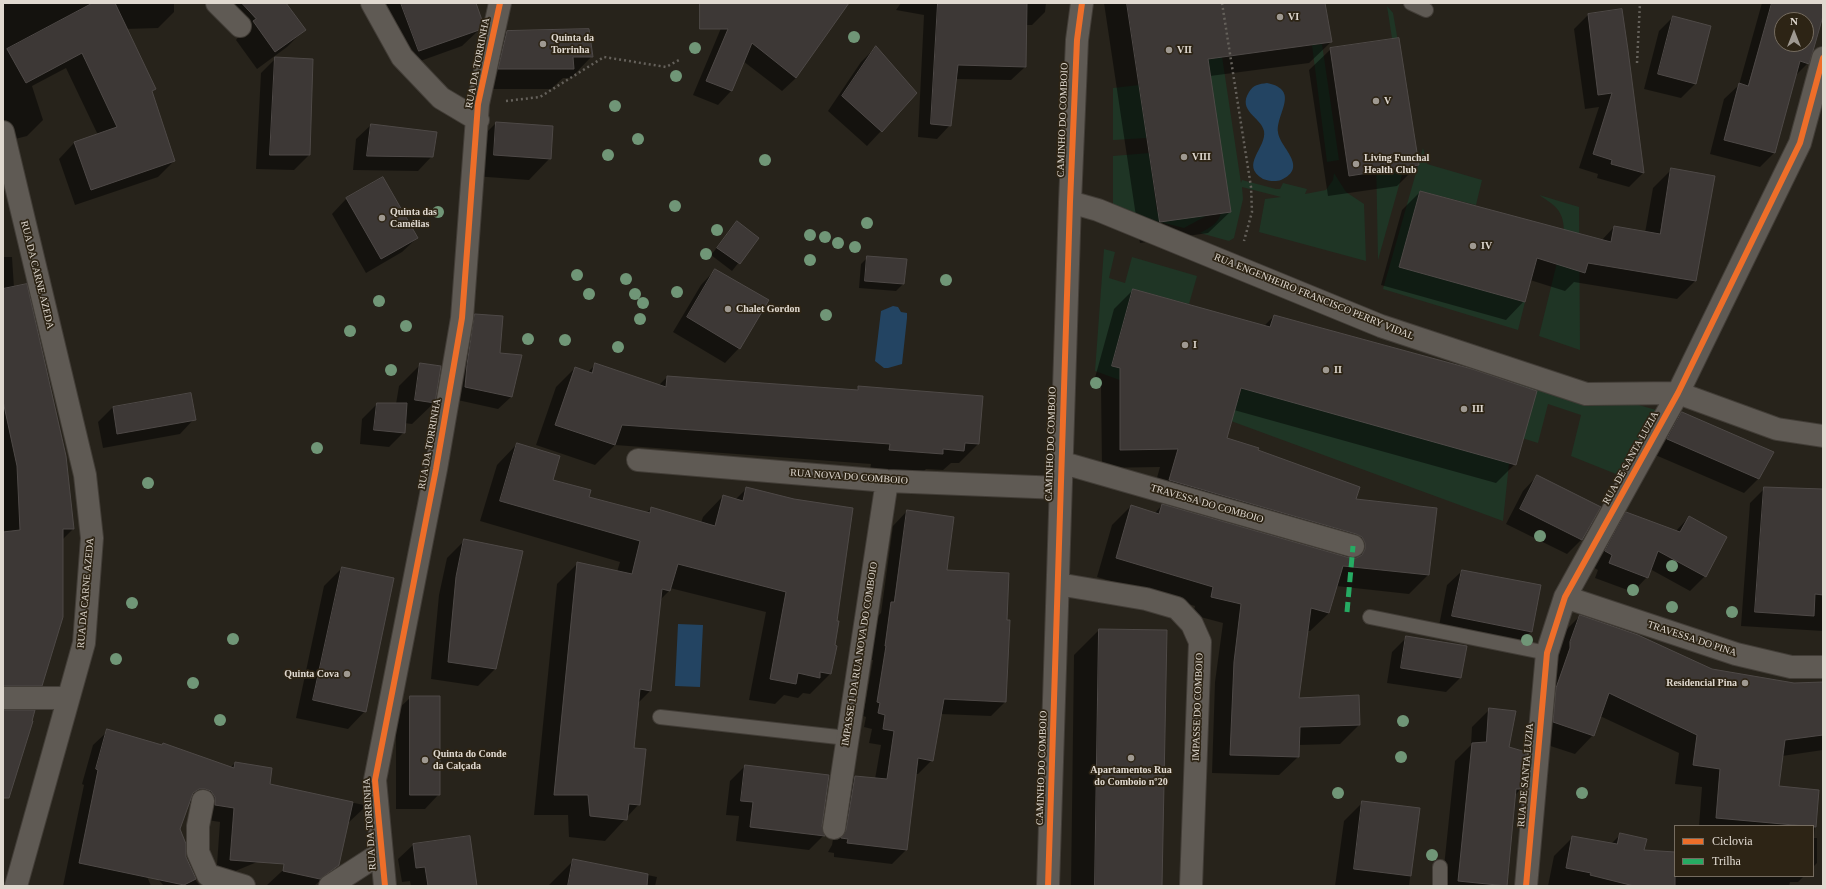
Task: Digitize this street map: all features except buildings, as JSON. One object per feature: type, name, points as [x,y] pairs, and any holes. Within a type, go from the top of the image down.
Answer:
[{"type":"street","points":[[217,3],[240,26]]},
{"type":"street","points":[[372,3],[402,57],[441,98],[478,112]]},
{"type":"street","name":"RUA DA TORRINHA","points":[[385,886],[375,780],[436,469],[462,318],[478,112],[500,3]]},
{"type":"street","name":"CAMINHO DO COMBOIO","points":[[1048,886],[1058,584],[1060,462],[1076,40],[1082,3]]},
{"type":"street","name":"RUA DE SANTA LUZIA","points":[[1526,886],[1547,653],[1565,597],[1678,392],[1800,143],[1823,58]]},
{"type":"street","name":"RUA DA CARNE AZEDA","points":[[3,132],[85,475],[92,538],[84,643],[67,698],[16,886]]},
{"type":"street","name":"RUA ENGENHEIRO FRANCISCO PERRY VIDAL","points":[[1070,202],[1098,210],[1381,326],[1586,394],[1678,392]]},
{"type":"street","points":[[1678,392],[1777,429],[1823,436]]},
{"type":"street","name":"RUA NOVA DO COMBOIO","points":[[638,460],[887,481],[1060,488]]},
{"type":"street","name":"TRAVESSA DO COMBOIO","points":[[1060,462],[1353,546]]},
{"type":"street","name":"IMPASSE 1 DA RUA NOVA DO COMBOIO","points":[[834,828],[887,481]]},
{"type":"street","name":"IMPASSE DO COMBOIO","points":[[1058,584],[1146,599],[1177,608],[1192,624],[1200,642],[1191,886]]},
{"type":"street","name":"TRAVESSA DO PINA","points":[[1565,597],[1736,654],[1792,667],[1823,667]]},
{"type":"street","points":[[3,698],[67,698]]},
{"type":"street","points":[[203,801],[198,826],[198,852],[208,875],[244,886]]},
{"type":"street","name":"RUA DA TORRINHA","points":[[330,886],[381,846]]},
{"type":"lane","points":[[1411,3],[1426,10]]},
{"type":"lane","points":[[1370,617],[1547,653]]},
{"type":"lane","points":[[660,717],[847,738]]},
{"type":"lane","points":[[1440,866],[1440,886]]},
{"type":"path","points":[[1222,3],[1251,188],[1252,212],[1242,249]]},
{"type":"path","points":[[1637,63],[1640,3]]},
{"type":"path","points":[[478,112],[540,97],[604,57],[666,66],[679,60]]},
{"type":"green space","points":[[1198,3],[1214,3],[1241,183],[1242,180],[1280,189],[1283,183],[1307,189],[1305,194],[1326,190],[1333,180],[1334,173],[1346,192],[1364,204],[1366,261],[1259,232],[1265,199],[1281,197],[1242,187],[1243,199],[1234,238],[1229,241],[1200,233],[1211,227],[1217,221],[1221,214],[1221,210]]},
{"type":"green space","points":[[1387,6],[1393,13],[1404,76],[1398,77]]},
{"type":"green space","points":[[1322,44],[1339,160],[1327,162],[1312,45]]},
{"type":"green space","points":[[1139,85],[1147,138],[1113,140],[1113,88]]},
{"type":"green space","points":[[1423,148],[1427,164],[1482,180],[1476,205],[1420,191],[1399,267],[1525,302],[1518,330],[1383,289]]},
{"type":"green space","points":[[1409,150],[1378,260],[1376,155]]},
{"type":"green space","points":[[1149,153],[1157,212],[1207,205],[1209,210],[1206,216],[1184,228],[1113,210],[1113,156]]},
{"type":"green space","points":[[1539,195],[1579,207],[1580,350],[1539,336],[1564,234],[1564,226],[1559,211],[1551,203]]},
{"type":"green space","points":[[1104,249],[1115,252],[1109,278],[1125,283],[1132,257],[1197,276],[1189,304],[1133,289],[1112,366],[1238,401],[1242,387],[1495,457],[1518,370],[1656,410],[1621,476],[1571,456],[1581,415],[1548,404],[1538,443],[1512,435],[1503,521],[1095,371]]},
{"type":"water","points":[[1267,83],[1277,86],[1283,91],[1285,97],[1278,125],[1278,132],[1293,163],[1293,169],[1289,175],[1277,181],[1263,179],[1256,174],[1253,168],[1256,156],[1262,144],[1264,131],[1246,104],[1246,99],[1249,92],[1254,86]]},
{"type":"water","points":[[893,306],[898,307],[901,312],[907,313],[902,364],[884,368],[875,361],[881,311]]},
{"type":"water","points":[[678,624],[703,625],[700,687],[675,686]]},
{"type":"marked path","points":[[1347,612],[1353,546]]},
{"type":"cycle path","points":[[385,886],[375,780],[436,469],[462,318],[478,104],[500,3]]},
{"type":"cycle path","points":[[1048,886],[1070,202],[1077,40],[1082,3]]},
{"type":"cycle path","points":[[1526,886],[1547,653],[1565,597],[1678,393],[1800,143],[1823,58]]},
{"type":"place","name":"VI","points":[[1280,17]]},
{"type":"place","name":"Quinta da Torrinha","points":[[543,44]]},
{"type":"place","name":"VII","points":[[1169,50]]},
{"type":"place","name":"V","points":[[1376,101]]},
{"type":"place","name":"VIII","points":[[1184,157]]},
{"type":"place","name":"Living Funchal Health Club","points":[[1356,164]]},
{"type":"place","name":"Quinta das Camélias","points":[[382,218]]},
{"type":"place","name":"IV","points":[[1473,246]]},
{"type":"place","name":"Chalet Gordon","points":[[728,309]]},
{"type":"place","name":"I","points":[[1185,345]]},
{"type":"place","name":"II","points":[[1326,370]]},
{"type":"place","name":"III","points":[[1464,409]]},
{"type":"place","name":"Quinta Cova","points":[[347,674]]},
{"type":"place","name":"Residencial Pina","points":[[1745,683]]},
{"type":"place","name":"Apartamentos Rua do Comboio nº20","points":[[1131,758]]},
{"type":"place","name":"Quinta do Conde da Calçada","points":[[425,760]]}]
